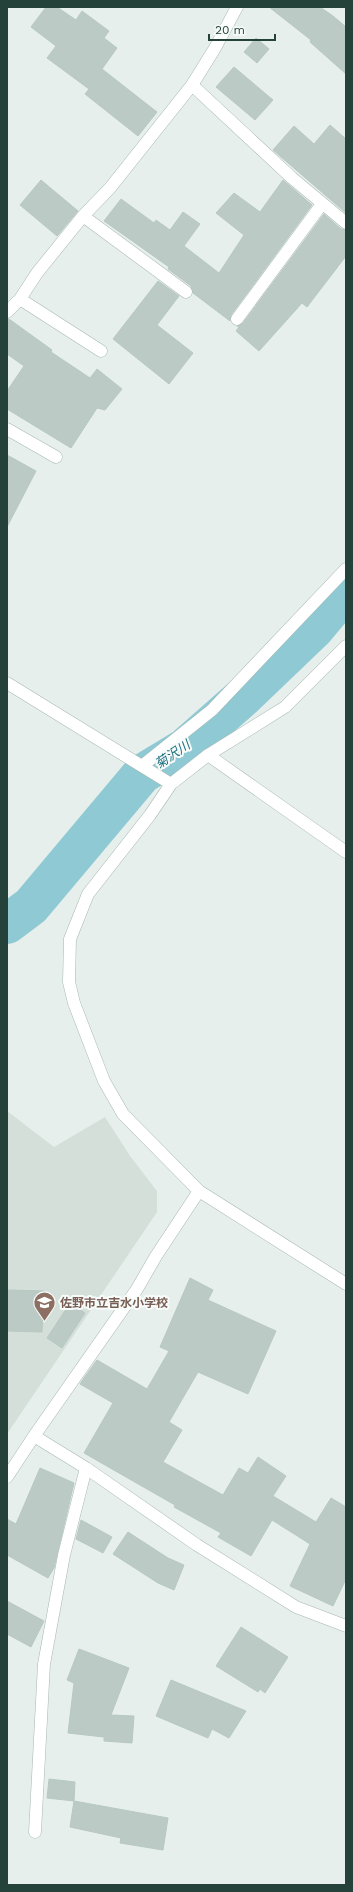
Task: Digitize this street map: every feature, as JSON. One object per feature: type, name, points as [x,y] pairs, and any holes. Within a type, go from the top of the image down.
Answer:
[{"type":"street","points":[[7,312],[20,299],[37,273],[83,216],[110,188],[192,85],[216,48],[237,7]]},
{"type":"street","points":[[192,85],[292,178],[346,224]]},
{"type":"street","points":[[237,320],[322,204]]},
{"type":"street","points":[[83,216],[186,292]]},
{"type":"street","points":[[20,299],[101,351]]},
{"type":"street","points":[[7,429],[56,456]]},
{"type":"street","points":[[142,766],[212,710],[346,569]]},
{"type":"street","points":[[346,646],[285,707],[208,755],[170,784],[150,815],[88,894],[70,939],[69,982],[74,1003],[104,1081],[123,1114],[199,1191],[346,1284]]},
{"type":"street","points":[[7,683],[170,784]]},
{"type":"street","points":[[208,755],[346,852]]},
{"type":"street","points":[[7,1477],[137,1289],[156,1256],[199,1191]]},
{"type":"street","points":[[34,1436],[86,1468],[197,1545],[296,1608],[346,1626]]},
{"type":"street","points":[[35,1832],[44,1664],[64,1555],[86,1468]]},
{"type":"shaded area","name":"佐野市立吉水小学校","points":[[7,1111],[54,1147],[105,1117],[130,1156],[157,1191],[157,1212],[7,1434]]},
{"type":"building","points":[[46,7],[57,7],[76,20],[82,11],[109,31],[104,38],[117,48],[102,69],[157,112],[138,136],[85,94],[89,89],[47,58],[56,46],[31,27]]},
{"type":"building","points":[[269,7],[320,7],[346,27],[346,74],[310,42],[311,40]]},
{"type":"building","points":[[256,38],[269,49],[257,63],[244,52]]},
{"type":"building","points":[[234,67],[273,100],[255,120],[216,87]]},
{"type":"building","points":[[330,125],[346,139],[346,213],[273,150],[294,126],[314,144]]},
{"type":"building","points":[[41,180],[78,211],[57,236],[20,205]]},
{"type":"building","points":[[283,180],[312,205],[231,315],[230,321],[193,293],[191,286],[168,269],[169,267],[104,221],[121,199],[154,223],[156,220],[170,230],[183,212],[200,224],[184,246],[219,273],[244,235],[216,213],[234,193],[260,212]]},
{"type":"building","points":[[324,214],[341,229],[346,230],[346,256],[307,307],[302,303],[259,351],[236,331],[239,327],[237,326],[243,323]]},
{"type":"building","points":[[158,281],[179,296],[157,325],[193,353],[169,384],[113,339]]},
{"type":"building","points":[[7,319],[52,350],[51,352],[90,378],[97,369],[122,389],[105,410],[97,408],[71,448],[7,409],[7,391],[24,366],[7,354]]},
{"type":"building","points":[[7,455],[36,471],[7,527]]},
{"type":"building","points":[[190,1278],[213,1290],[208,1300],[276,1331],[248,1394],[198,1372],[169,1422],[182,1430],[163,1462],[223,1495],[239,1468],[248,1473],[258,1457],[286,1476],[273,1496],[316,1522],[331,1498],[346,1507],[346,1579],[333,1606],[290,1586],[310,1544],[272,1520],[251,1556],[218,1537],[221,1533],[174,1507],[175,1505],[84,1453],[113,1403],[80,1384],[97,1360],[147,1389],[169,1351],[160,1347]]},
{"type":"building","points":[[7,1290],[44,1291],[42,1332],[7,1331]]},
{"type":"building","points":[[70,1303],[85,1313],[62,1348],[47,1338]]},
{"type":"building","points":[[40,1468],[74,1483],[54,1568],[48,1578],[7,1555],[7,1519],[16,1524]]},
{"type":"building","points":[[81,1520],[112,1537],[103,1553],[76,1539]]},
{"type":"building","points":[[128,1532],[168,1558],[184,1565],[174,1590],[158,1583],[113,1554]]},
{"type":"building","points":[[7,1601],[44,1621],[31,1647],[7,1634]]},
{"type":"building","points":[[241,1627],[288,1657],[265,1693],[260,1689],[258,1692],[216,1666]]},
{"type":"building","points":[[79,1649],[129,1668],[111,1715],[134,1716],[132,1743],[104,1741],[104,1737],[68,1733],[74,1683],[67,1680]]},
{"type":"building","points":[[171,1680],[246,1711],[229,1738],[212,1729],[208,1738],[156,1716]]},
{"type":"building","points":[[49,1779],[75,1782],[74,1801],[47,1798]]},
{"type":"building","points":[[74,1801],[168,1818],[163,1850],[120,1843],[121,1838],[70,1827]]},
{"type":"waterway","name":"菊沢川","points":[[7,924],[31,906],[142,774],[185,748],[243,697],[314,629],[346,591]]},
{"type":"place","name":"佐野市立吉水小学校","points":[[44,1322]]}]
